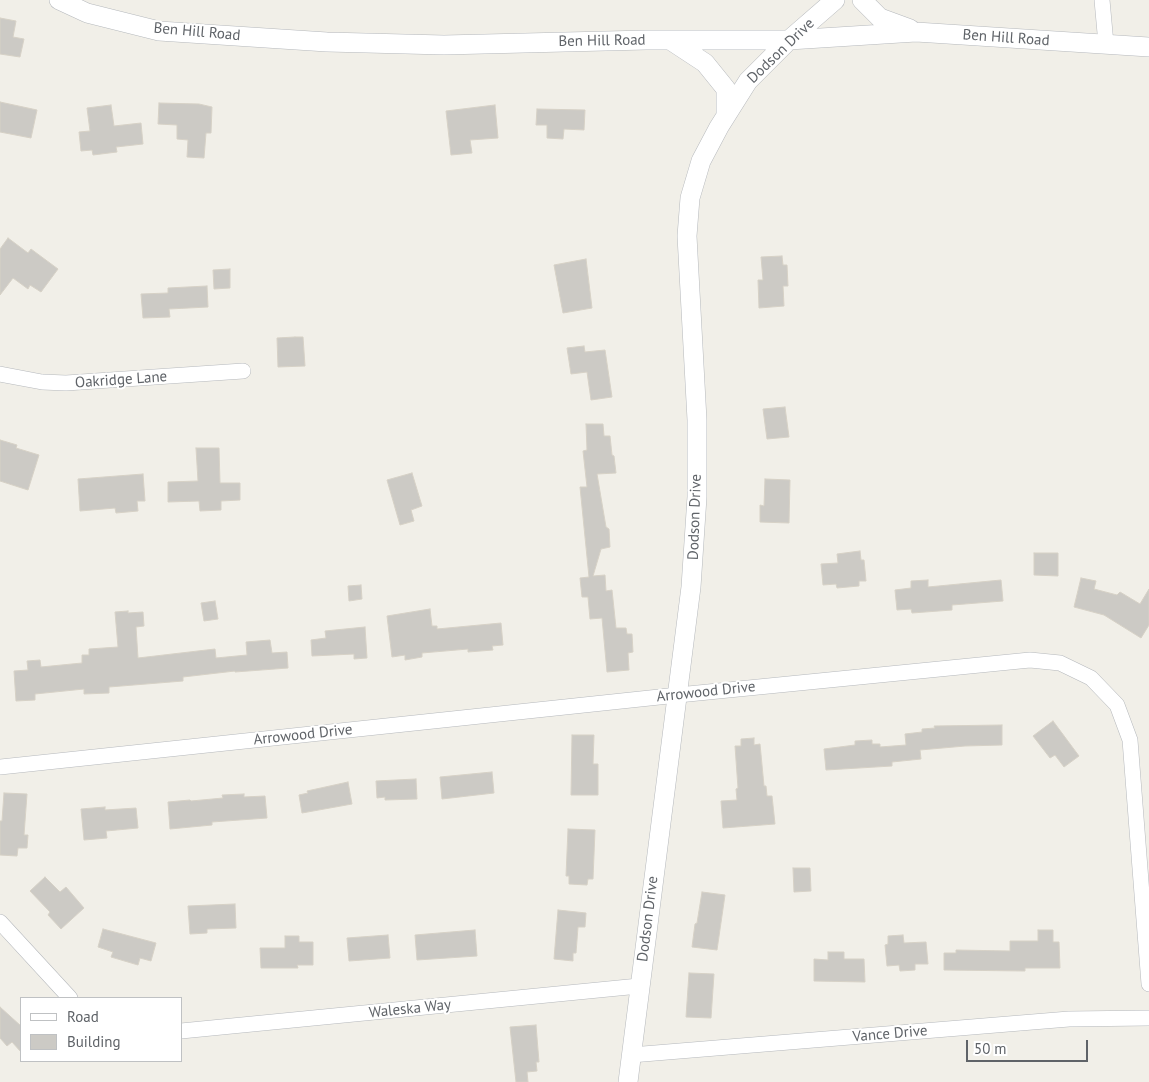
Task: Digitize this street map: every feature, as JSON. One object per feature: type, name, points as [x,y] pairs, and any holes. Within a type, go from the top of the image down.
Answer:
[{"type":"street","name":"Ben Hill Road","points":[[59,0],[87,13],[159,31],[327,42],[444,45],[670,40],[789,40],[916,32],[1149,47]]},
{"type":"street","name":"Dodson Drive","points":[[628,1082],[691,587],[697,497],[697,420],[687,236],[690,198],[701,161],[726,115],[748,81],[789,40],[835,0]]},
{"type":"street","points":[[862,0],[880,18],[916,32]]},
{"type":"street","points":[[1102,0],[1106,44]]},
{"type":"street","points":[[670,40],[705,63],[726,89],[726,115]]},
{"type":"street","name":"Oakridge Lane","points":[[0,374],[42,382],[66,383],[243,371]]},
{"type":"street","name":"Arrowood Drive","points":[[0,767],[678,695],[1030,660],[1060,663],[1091,678],[1116,705],[1130,740],[1149,984]]},
{"type":"street","points":[[0,922],[69,997]]},
{"type":"street","name":"Waleska Way","points":[[182,1031],[639,986]]},
{"type":"street","name":"Vance Drive","points":[[631,1055],[1069,1019],[1149,1018]]},
{"type":"building","points":[[0,18],[16,21],[13,37],[24,39],[20,57],[0,54]]},
{"type":"building","points":[[0,102],[37,110],[31,138],[0,132]]},
{"type":"building","points":[[159,103],[199,104],[212,107],[211,133],[206,133],[204,158],[187,157],[188,140],[177,139],[177,125],[158,124]]},
{"type":"building","points":[[111,105],[114,126],[141,123],[143,144],[116,147],[117,152],[93,155],[92,150],[81,151],[79,132],[90,131],[87,108]]},
{"type":"building","points":[[495,105],[498,138],[470,140],[472,153],[451,155],[446,111]]},
{"type":"building","points":[[537,109],[585,110],[584,130],[564,129],[563,139],[547,138],[547,125],[536,125]]},
{"type":"building","points":[[8,238],[28,253],[31,249],[58,269],[41,292],[30,285],[28,289],[13,278],[0,295],[0,249]]},
{"type":"building","points":[[782,256],[783,265],[787,265],[788,286],[783,286],[784,306],[759,308],[758,280],[763,280],[761,257]]},
{"type":"building","points":[[586,259],[592,308],[563,313],[554,265]]},
{"type":"building","points":[[230,269],[230,288],[214,289],[213,270]]},
{"type":"building","points":[[207,286],[208,307],[169,309],[170,317],[143,318],[141,294],[168,293],[168,288]]},
{"type":"building","points":[[303,337],[305,366],[278,367],[277,338]]},
{"type":"building","points":[[584,346],[585,352],[605,350],[612,397],[591,400],[587,372],[571,374],[567,348]]},
{"type":"building","points":[[785,407],[789,437],[767,439],[763,409]]},
{"type":"building","points":[[586,424],[603,424],[604,436],[610,436],[612,455],[614,456],[616,473],[597,474],[606,527],[609,529],[610,547],[601,549],[593,576],[605,575],[606,591],[612,590],[616,628],[626,628],[627,634],[632,634],[633,652],[628,653],[629,670],[607,672],[602,618],[590,619],[588,597],[582,597],[580,578],[589,577],[580,487],[587,487],[583,451],[587,450]]},
{"type":"building","points":[[0,440],[17,445],[16,448],[39,455],[28,490],[0,481]]},
{"type":"building","points":[[196,448],[219,448],[220,483],[240,483],[240,500],[221,501],[221,510],[200,511],[199,501],[168,502],[168,482],[198,481]]},
{"type":"building","points":[[412,473],[422,506],[411,510],[414,521],[400,525],[387,480]]},
{"type":"building","points":[[143,474],[145,501],[137,501],[138,511],[116,513],[115,508],[80,511],[78,479]]},
{"type":"building","points":[[765,479],[790,480],[789,523],[760,522],[760,505],[764,506]]},
{"type":"building","points":[[860,551],[861,560],[864,560],[866,581],[859,581],[859,586],[837,588],[836,584],[823,585],[821,564],[838,563],[837,554]]},
{"type":"building","points":[[1034,553],[1058,553],[1058,576],[1034,575]]},
{"type":"building","points":[[1081,578],[1096,581],[1094,589],[1117,595],[1120,592],[1140,604],[1149,589],[1149,625],[1141,638],[1104,615],[1074,607]]},
{"type":"building","points":[[928,580],[928,587],[1001,580],[1003,601],[952,605],[952,610],[912,613],[911,609],[897,610],[895,590],[911,588],[911,581]]},
{"type":"building","points":[[361,585],[362,599],[349,601],[348,586]]},
{"type":"building","points":[[215,601],[218,619],[204,621],[201,603]]},
{"type":"building","points":[[430,609],[432,626],[437,626],[437,629],[501,623],[503,645],[492,646],[493,650],[468,652],[468,649],[422,653],[422,657],[405,660],[405,655],[392,657],[387,616]]},
{"type":"building","points":[[128,611],[128,613],[143,612],[144,626],[136,627],[138,658],[215,649],[216,658],[247,655],[246,642],[270,640],[272,653],[287,652],[288,668],[235,671],[183,677],[183,681],[109,687],[109,693],[84,694],[84,689],[35,694],[35,700],[16,701],[14,671],[28,670],[27,661],[40,660],[41,667],[82,663],[82,655],[89,655],[89,649],[118,647],[115,612]]},
{"type":"building","points":[[365,627],[367,658],[354,659],[354,654],[312,656],[311,640],[326,638],[325,631]]},
{"type":"building","points":[[1053,721],[1079,756],[1064,767],[1055,755],[1050,758],[1033,736]]},
{"type":"building","points":[[1002,725],[1002,745],[920,750],[921,759],[892,762],[892,766],[826,770],[824,749],[855,745],[855,741],[872,740],[872,744],[880,744],[880,747],[906,745],[905,734],[922,732],[922,729],[935,728],[934,726]]},
{"type":"building","points":[[572,735],[594,735],[593,764],[598,764],[598,795],[571,795]]},
{"type":"building","points":[[754,738],[754,745],[760,744],[764,786],[766,786],[767,796],[772,796],[775,824],[723,828],[721,801],[737,800],[735,746],[741,746],[741,739]]},
{"type":"building","points":[[492,772],[494,793],[442,799],[440,777]]},
{"type":"building","points":[[416,779],[417,799],[385,800],[385,797],[377,798],[376,781]]},
{"type":"building","points":[[348,782],[352,804],[302,813],[299,795],[308,793],[307,791]]},
{"type":"building","points":[[4,793],[27,794],[24,835],[28,835],[27,848],[18,848],[17,856],[0,855],[0,821],[2,821]]},
{"type":"building","points":[[244,794],[244,797],[265,796],[267,818],[212,822],[212,825],[170,829],[168,802],[223,798],[222,795]]},
{"type":"building","points":[[105,807],[105,810],[136,808],[138,828],[106,831],[107,838],[84,840],[81,809]]},
{"type":"building","points":[[568,829],[595,830],[593,879],[588,879],[587,885],[569,884],[569,876],[566,876]]},
{"type":"building","points":[[793,868],[810,868],[811,891],[794,892]]},
{"type":"building","points":[[45,877],[60,892],[66,887],[84,908],[61,929],[48,915],[50,912],[30,891]]},
{"type":"building","points":[[702,892],[725,895],[717,950],[692,947]]},
{"type":"building","points":[[235,904],[236,928],[207,929],[207,933],[190,934],[188,906]]},
{"type":"building","points":[[558,910],[586,913],[585,927],[578,927],[576,953],[573,953],[573,961],[554,959]]},
{"type":"building","points":[[103,929],[156,943],[151,961],[140,958],[138,965],[111,957],[113,952],[98,947]]},
{"type":"building","points":[[475,930],[477,956],[417,960],[415,935]]},
{"type":"building","points":[[1038,930],[1053,930],[1053,942],[1059,942],[1060,968],[1025,968],[1025,971],[944,970],[944,953],[956,953],[956,950],[1010,951],[1010,941],[1038,941]]},
{"type":"building","points":[[388,935],[390,958],[349,961],[347,938]]},
{"type":"building","points":[[903,935],[904,943],[926,942],[928,964],[915,964],[915,970],[900,971],[899,965],[887,966],[885,945],[888,944],[888,936]]},
{"type":"building","points":[[285,936],[299,936],[299,942],[313,942],[313,965],[297,965],[298,968],[261,968],[260,948],[285,948]]},
{"type":"building","points":[[828,952],[844,952],[844,959],[864,959],[865,982],[814,981],[814,959],[828,960]]},
{"type":"building","points":[[689,973],[714,974],[711,1018],[686,1017]]},
{"type":"building","points":[[0,1007],[20,1025],[20,1051],[12,1042],[7,1046],[0,1038]]},
{"type":"building","points":[[536,1025],[539,1062],[536,1062],[537,1071],[527,1072],[528,1082],[516,1082],[510,1027]]}]
